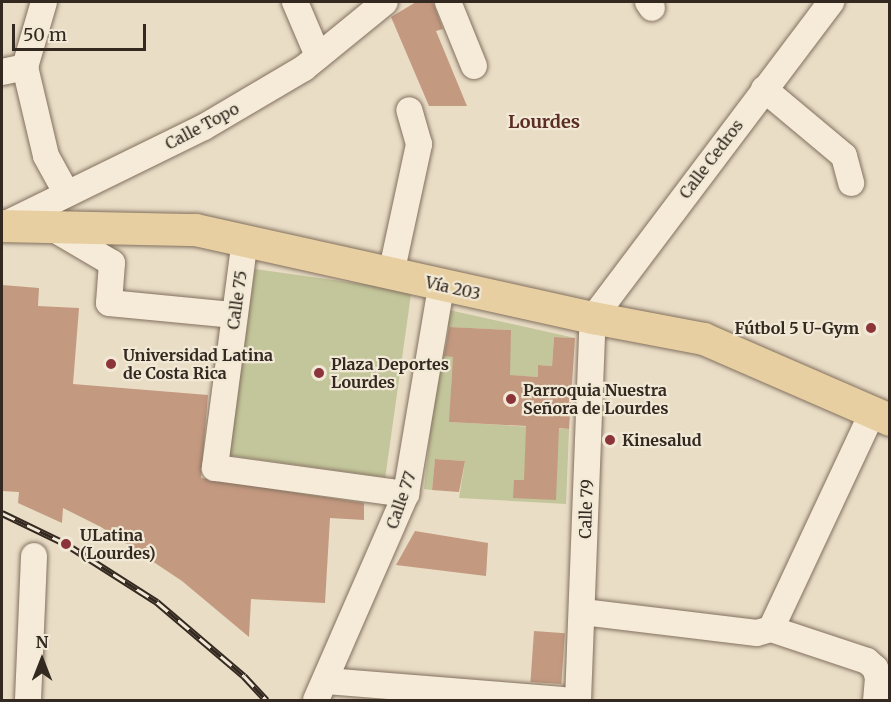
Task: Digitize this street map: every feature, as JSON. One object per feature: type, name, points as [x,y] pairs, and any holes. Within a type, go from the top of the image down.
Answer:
[{"type":"main road","name":"Vía 203","points":[[3,226],[154,226],[246,239],[441,286],[704,339],[880,416]]},
{"type":"street","points":[[44,2],[13,70],[61,185]]},
{"type":"street","points":[[295,2],[318,56]]},
{"type":"street","name":"Calle Topo","points":[[3,226],[61,185],[204,127],[318,56],[385,2]]},
{"type":"street","points":[[448,2],[474,66]]},
{"type":"street","name":"Calle Cedros","points":[[593,318],[831,2]]},
{"type":"street","points":[[764,89],[844,156],[851,183]]},
{"type":"street","points":[[391,274],[419,144],[409,110]]},
{"type":"street","points":[[47,225],[112,263],[109,303],[234,315]]},
{"type":"street","name":"Calle 75","points":[[246,239],[215,468],[406,494]]},
{"type":"street","name":"Calle 77","points":[[322,691],[406,494],[441,286]]},
{"type":"street","name":"Calle 79","points":[[578,700],[593,318]]},
{"type":"street","points":[[583,612],[757,633],[775,622],[880,416]]},
{"type":"street","points":[[28,700],[34,556]]},
{"type":"street","points":[[775,622],[867,661],[875,668],[878,678],[876,700]]},
{"type":"street","points":[[322,691],[561,700]]},
{"type":"green space","name":"Plaza Deportes Lourdes","points":[[255,269],[411,291],[385,477],[229,455]]},
{"type":"green space","points":[[449,310],[575,338],[554,337],[552,366],[538,365],[538,377],[452,372],[450,422],[569,429],[566,504],[459,498],[465,461],[435,459],[432,490],[424,489],[443,314]],"holes":[[[446,327],[511,330],[454,357],[444,355]]]},
{"type":"building","points":[[416,2],[433,2],[443,29],[436,31],[467,106],[429,106],[391,17]]},
{"type":"building","points":[[2,285],[39,288],[38,306],[79,308],[73,384],[208,395],[201,478],[364,503],[364,520],[330,518],[325,603],[251,599],[249,637],[182,581],[101,527],[63,508],[62,523],[18,503],[19,492],[2,491]]},
{"type":"building","points":[[449,327],[511,330],[510,375],[538,377],[538,365],[552,366],[554,337],[575,338],[569,429],[559,428],[556,500],[513,498],[514,480],[524,480],[526,426],[449,422],[453,357],[444,356]]},
{"type":"building","points":[[435,459],[465,461],[459,492],[432,490]]},
{"type":"building","points":[[415,531],[488,543],[486,576],[396,565]]},
{"type":"building","points":[[534,631],[565,633],[561,684],[530,682]]},
{"type":"railway","points":[[2,513],[66,544],[157,602],[244,676],[266,700]]},
{"type":"place","name":"Fútbol 5 U-Gym","points":[[871,328]]},
{"type":"place","name":"Universidad Latina de Costa Rica","points":[[111,364]]},
{"type":"place","name":"Plaza Deportes Lourdes","points":[[319,373]]},
{"type":"place","name":"Parroquia Nuestra Señora de Lourdes","points":[[511,399]]},
{"type":"place","name":"Kinesalud","points":[[610,440]]},
{"type":"place","name":"ULatina (Lourdes)","points":[[66,544]]},
{"type":"district","name":"Lourdes","points":[[544,122]]}]
